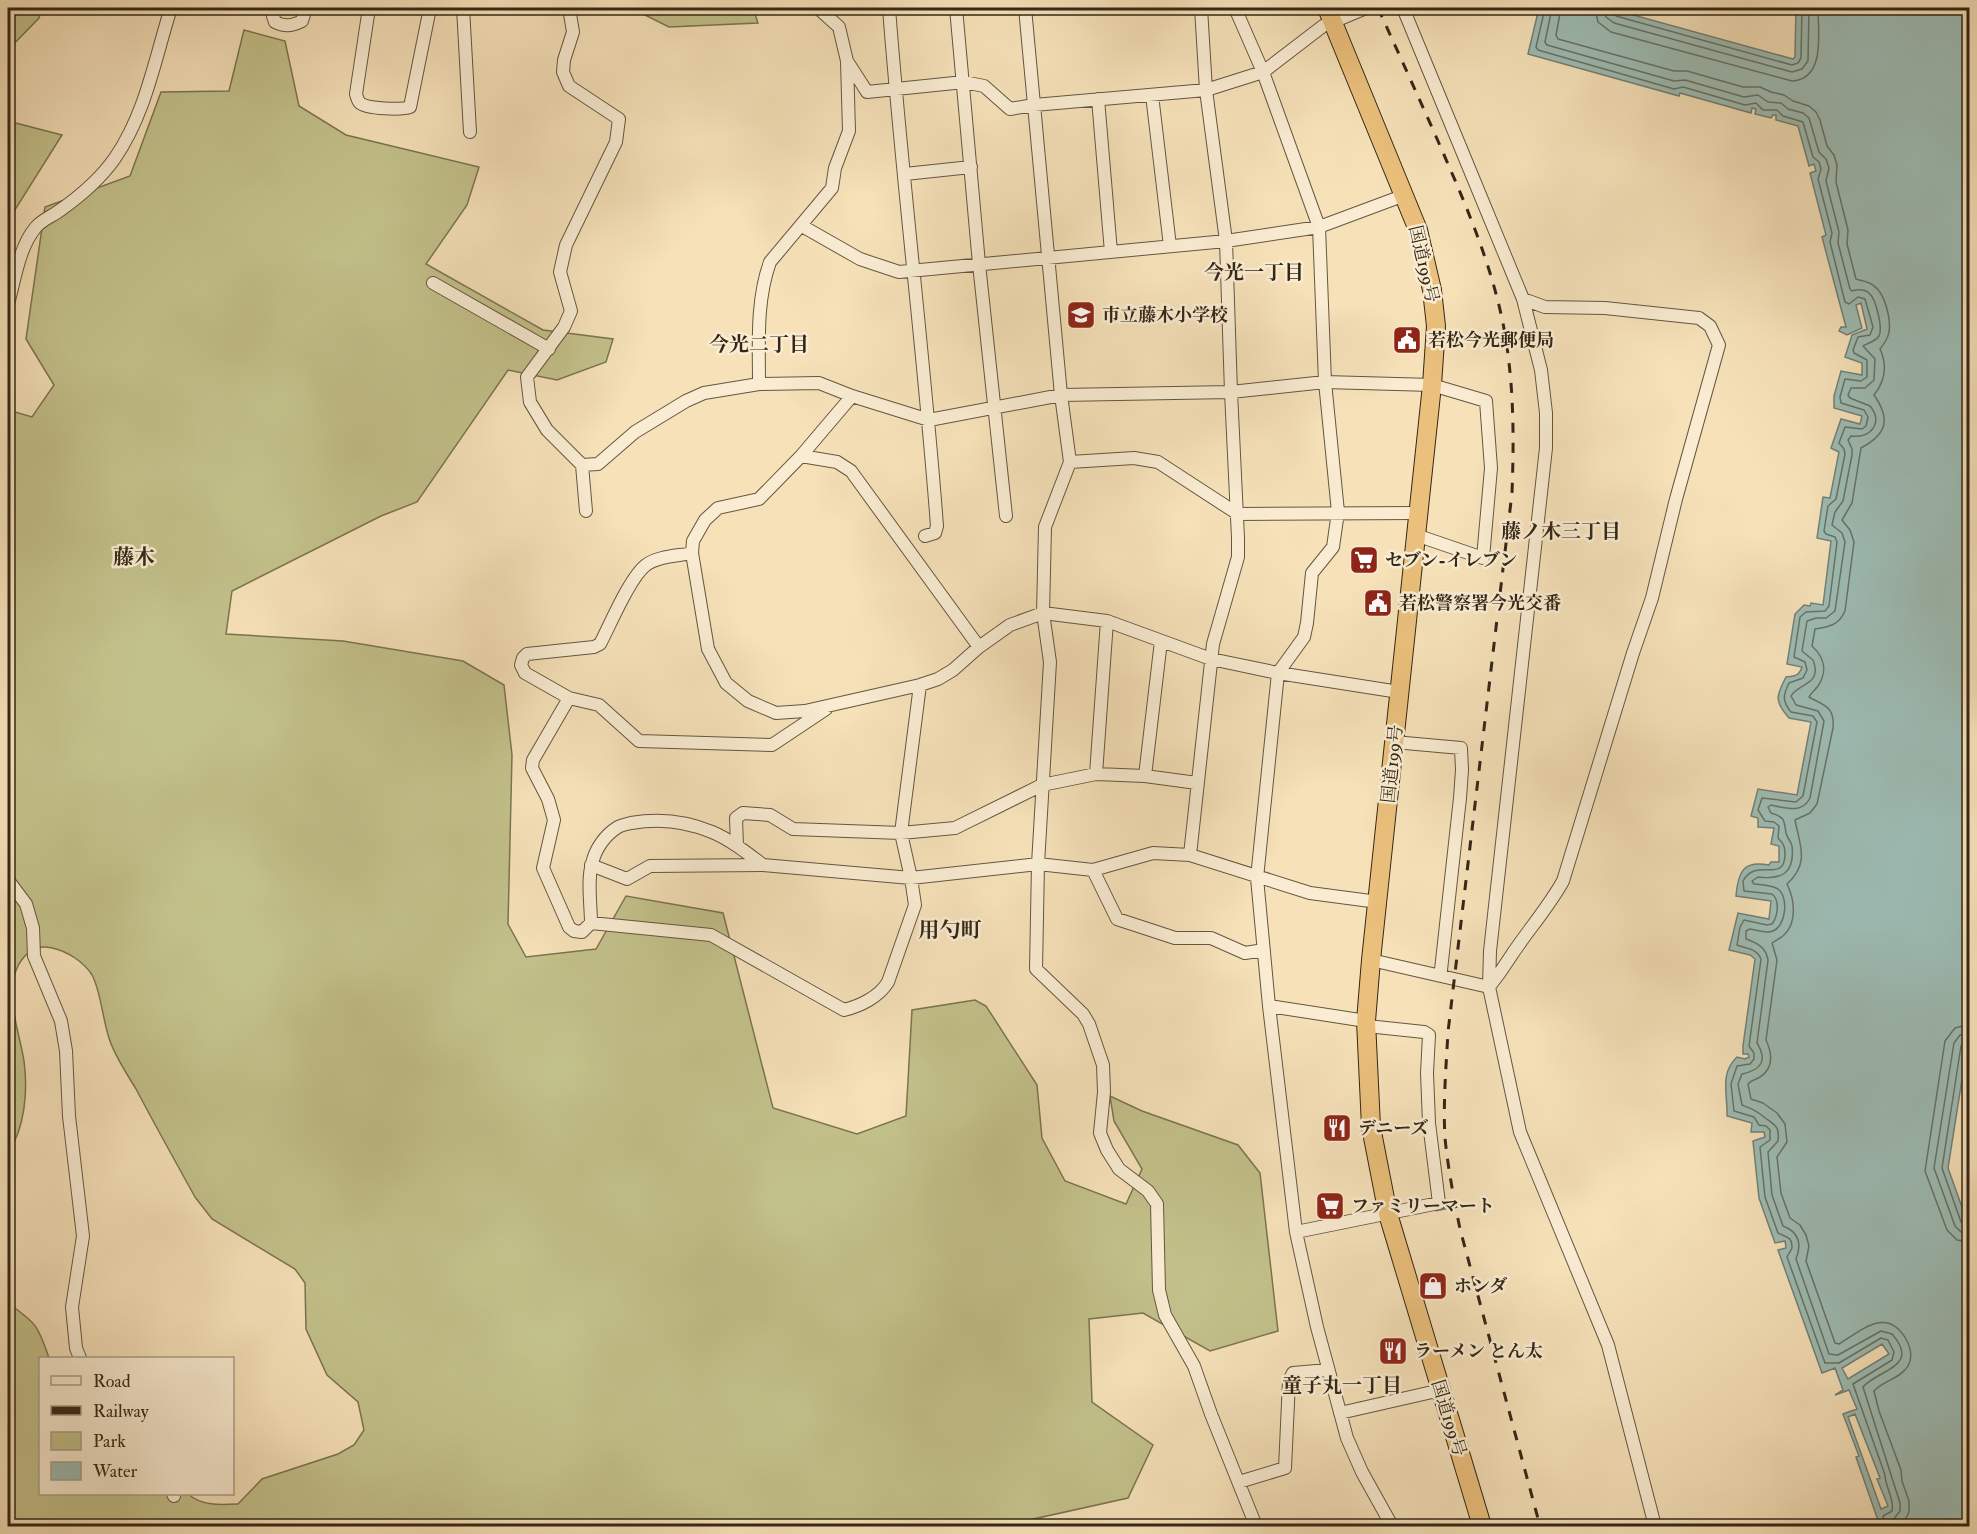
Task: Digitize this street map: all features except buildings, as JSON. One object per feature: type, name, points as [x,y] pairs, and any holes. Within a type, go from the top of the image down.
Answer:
[{"type":"highway","name":"国道199号","points":[[1315,8],[1328,18],[1400,197],[1418,230],[1432,290],[1436,326],[1412,513],[1363,1022],[1371,1127],[1383,1214],[1436,1391],[1472,1527]]},
{"type":"highway","name":"国道199号","points":[[1363,1022],[1371,960],[1373,902],[1394,742],[1394,692],[1416,535],[1412,513]]},
{"type":"highway","name":"国道199号","points":[[1436,1391],[1482,1527]]},
{"type":"street","points":[[8,304],[27,241],[38,225],[84,192],[114,160],[126,141],[149,84],[171,8]]},
{"type":"street","points":[[275,8],[273,16],[275,22],[283,26],[295,25],[302,21],[306,8]]},
{"type":"street","points":[[369,8],[356,94],[359,102],[364,106],[403,110],[410,107],[430,8]]},
{"type":"street","points":[[463,8],[470,132]]},
{"type":"street","points":[[569,8],[573,32],[564,60],[563,72],[569,86],[619,119],[616,142],[566,245],[560,272],[571,311],[564,327],[527,377],[531,402],[547,430],[582,465],[586,511]]},
{"type":"street","points":[[759,384],[759,307],[765,275],[770,262],[832,188],[835,168],[849,131],[847,61],[839,27],[818,8]]},
{"type":"street","points":[[890,8],[937,526],[935,533],[925,536]]},
{"type":"street","points":[[956,8],[979,264],[1006,516]]},
{"type":"street","points":[[1025,8],[1061,395],[1070,462],[1045,528],[1043,614],[1050,662],[1038,864],[1036,969],[1083,1014],[1089,1024],[1103,1065],[1104,1092],[1100,1133],[1119,1169],[1148,1191],[1157,1204],[1159,1290],[1166,1315],[1194,1366],[1210,1414],[1256,1527]]},
{"type":"street","points":[[1190,855],[1213,644],[1238,557],[1226,241],[1206,90],[1201,8]]},
{"type":"street","points":[[1235,8],[1263,72],[1319,227],[1325,382],[1338,512],[1333,548],[1312,573],[1304,637],[1278,673],[1257,878],[1269,1006],[1296,1232],[1328,1370],[1347,1438],[1362,1472],[1392,1527]]},
{"type":"street","points":[[847,61],[867,92],[964,82],[984,86],[1010,109],[1206,90],[1263,72],[1328,18],[1366,8]]},
{"type":"street","points":[[1403,8],[1523,299],[1541,370],[1546,413],[1546,448],[1490,951],[1489,987],[1520,1132],[1608,1345],[1655,1527]]},
{"type":"street","points":[[1152,95],[1170,246]]},
{"type":"street","points":[[1098,99],[1112,252]]},
{"type":"street","points":[[905,174],[971,166]]},
{"type":"street","points":[[802,226],[872,264],[899,272],[1226,241],[1319,227],[1400,197]]},
{"type":"street","points":[[434,283],[549,349]]},
{"type":"street","points":[[1489,987],[1550,904],[1563,882],[1652,598],[1676,499],[1719,345],[1710,326],[1700,318],[1605,308],[1545,307],[1523,299]]},
{"type":"street","points":[[582,465],[598,464],[635,432],[686,401],[704,393],[759,384],[819,383],[852,396],[929,420],[1061,395],[1231,392],[1325,382],[1428,385],[1486,401],[1491,468],[1483,558],[1416,535]]},
{"type":"street","points":[[852,396],[801,456],[759,499],[718,508],[705,520],[693,541],[692,553],[708,650],[726,682],[748,701],[776,713],[805,711],[921,685],[953,670],[979,647],[1010,625],[1043,614],[1107,621],[1211,659],[1278,673],[1394,692]]},
{"type":"street","points":[[801,456],[837,462],[852,471],[979,647]]},
{"type":"street","points":[[1070,462],[1134,458],[1158,462],[1238,514],[1412,513]]},
{"type":"street","points":[[692,553],[646,565],[629,589],[600,644],[594,647],[527,654],[521,665],[525,673],[569,698],[599,705],[639,741],[772,745],[832,705]]},
{"type":"street","points":[[1096,774],[1107,621]]},
{"type":"street","points":[[1145,776],[1161,641]]},
{"type":"street","points":[[591,923],[711,935],[844,1010],[855,1007],[883,990],[888,982],[915,905],[901,833],[921,685]]},
{"type":"street","points":[[569,698],[533,760],[532,768],[548,799],[554,820],[543,868],[569,927],[574,931],[582,932],[591,923],[591,866],[597,848],[619,826],[646,821],[676,821],[692,825],[713,832],[763,865]]},
{"type":"street","points":[[1394,742],[1461,748],[1460,798],[1441,970],[1438,975]]},
{"type":"street","points":[[737,846],[736,818],[743,813],[770,815],[794,829],[901,833],[955,828],[1042,785],[1096,774],[1145,776],[1197,783]]},
{"type":"street","points":[[591,866],[627,879],[650,866],[763,865],[911,878],[1038,864],[1093,870],[1152,853],[1190,855],[1310,893],[1373,902]]},
{"type":"street","points":[[1093,870],[1117,919],[1175,938],[1211,939],[1245,953],[1264,950]]},
{"type":"street","points":[[8,880],[26,904],[33,928],[34,956],[61,1021],[66,1051],[69,1116],[83,1236],[72,1307],[76,1348],[79,1357]]},
{"type":"street","points":[[1371,960],[1489,987]]},
{"type":"street","points":[[1269,1006],[1424,1032],[1429,1035],[1427,1074],[1429,1123],[1438,1203],[1296,1232]]},
{"type":"street","points":[[1239,1482],[1285,1468],[1289,1381],[1293,1373],[1328,1370]]},
{"type":"street","points":[[1340,1413],[1436,1391]]},
{"type":"green space","points":[[8,8],[42,8],[39,18],[8,50]]},
{"type":"green space","points":[[631,8],[753,8],[758,23],[669,27]]},
{"type":"green space","points":[[244,30],[285,41],[299,106],[346,135],[479,167],[467,205],[426,264],[543,330],[613,339],[606,362],[557,380],[508,370],[417,502],[381,516],[232,591],[226,634],[343,641],[463,661],[504,685],[512,755],[508,924],[526,957],[596,949],[626,896],[723,913],[773,1108],[857,1134],[906,1116],[912,1010],[975,1000],[986,1006],[1037,1085],[1042,1138],[1065,1181],[1126,1204],[1142,1169],[1114,1121],[1110,1096],[1142,1111],[1238,1145],[1260,1173],[1278,1331],[1210,1351],[1143,1313],[1089,1319],[1092,1402],[1153,1445],[1128,1498],[1011,1524],[1011,1526],[8,1526],[8,1303],[25,1315],[39,1331],[49,1357],[39,1357],[39,1495],[189,1495],[205,1503],[238,1504],[262,1479],[338,1454],[354,1445],[364,1430],[358,1402],[327,1375],[306,1329],[305,1283],[295,1269],[212,1219],[195,1197],[115,1054],[92,975],[75,958],[52,948],[40,947],[27,954],[17,968],[13,981],[13,1008],[24,1061],[26,1085],[22,1121],[8,1153],[8,410],[32,417],[54,385],[26,339],[45,207],[130,176],[161,92],[229,91]]},
{"type":"green space","points":[[8,121],[62,135],[8,221]]},
{"type":"water","points":[[1539,8],[1608,8],[1793,59],[1795,57],[1796,8],[1969,8],[1970,1029],[1948,1168],[1969,1227],[1969,1526],[1880,1526],[1856,1457],[1859,1456],[1843,1414],[1857,1409],[1849,1390],[1835,1395],[1843,1390],[1835,1368],[1822,1373],[1778,1250],[1786,1248],[1785,1241],[1775,1243],[1759,1198],[1753,1141],[1765,1137],[1764,1132],[1751,1132],[1752,1123],[1727,1116],[1726,1078],[1728,1070],[1737,1057],[1745,1059],[1749,1057],[1748,1054],[1743,1054],[1743,1046],[1755,959],[1750,955],[1729,950],[1738,913],[1769,919],[1771,901],[1736,896],[1738,880],[1740,874],[1748,866],[1779,862],[1779,846],[1771,844],[1774,828],[1758,827],[1758,818],[1751,816],[1758,789],[1797,795],[1811,722],[1789,718],[1778,698],[1786,677],[1796,675],[1802,667],[1787,664],[1795,614],[1804,605],[1810,606],[1811,603],[1823,605],[1831,541],[1817,538],[1823,497],[1830,498],[1839,452],[1831,448],[1841,419],[1860,424],[1862,416],[1834,408],[1834,396],[1841,371],[1862,375],[1862,363],[1845,357],[1852,335],[1867,329],[1861,303],[1856,305],[1862,328],[1847,335],[1839,331],[1841,327],[1846,327],[1822,237],[1826,235],[1810,173],[1816,171],[1814,164],[1809,166],[1798,126],[1776,120],[1776,115],[1771,118],[1755,114],[1756,109],[1752,108],[1751,113],[1680,93],[1679,96],[1528,54]],"holes":[[[1882,1344],[1889,1354],[1848,1379],[1842,1368]],[[1855,1414],[1880,1478],[1877,1479],[1888,1506],[1881,1509],[1848,1417]]]},
{"type":"waterway","points":[[1436,1210],[1446,1208]]},
{"type":"railway","points":[[1378,8],[1438,141],[1486,259],[1500,309],[1510,374],[1513,433],[1512,493],[1448,1032],[1444,1125],[1460,1229],[1540,1526]]},
{"type":"place","name":"市立藤木小学校","points":[[1081,315]]},
{"type":"place","name":"若松今光郵便局","points":[[1407,340]]},
{"type":"place","name":"セブン-イレブン","points":[[1364,560]]},
{"type":"place","name":"若松警察署今光交番","points":[[1378,603]]},
{"type":"place","name":"デニーズ","points":[[1337,1128]]},
{"type":"place","name":"ファミリーマート","points":[[1330,1206]]},
{"type":"place","name":"ホンダ","points":[[1433,1286]]},
{"type":"place","name":"ラーメン とん太","points":[[1393,1351]]},
{"type":"district","name":"今光一丁目","points":[[1254,272]]},
{"type":"district","name":"今光二丁目","points":[[759,344]]},
{"type":"district","name":"藤ノ木三丁目","points":[[1561,531]]},
{"type":"district","name":"藤木","points":[[134,557]]},
{"type":"district","name":"用勺町","points":[[950,930]]},
{"type":"district","name":"童子丸一丁目","points":[[1342,1385]]}]
